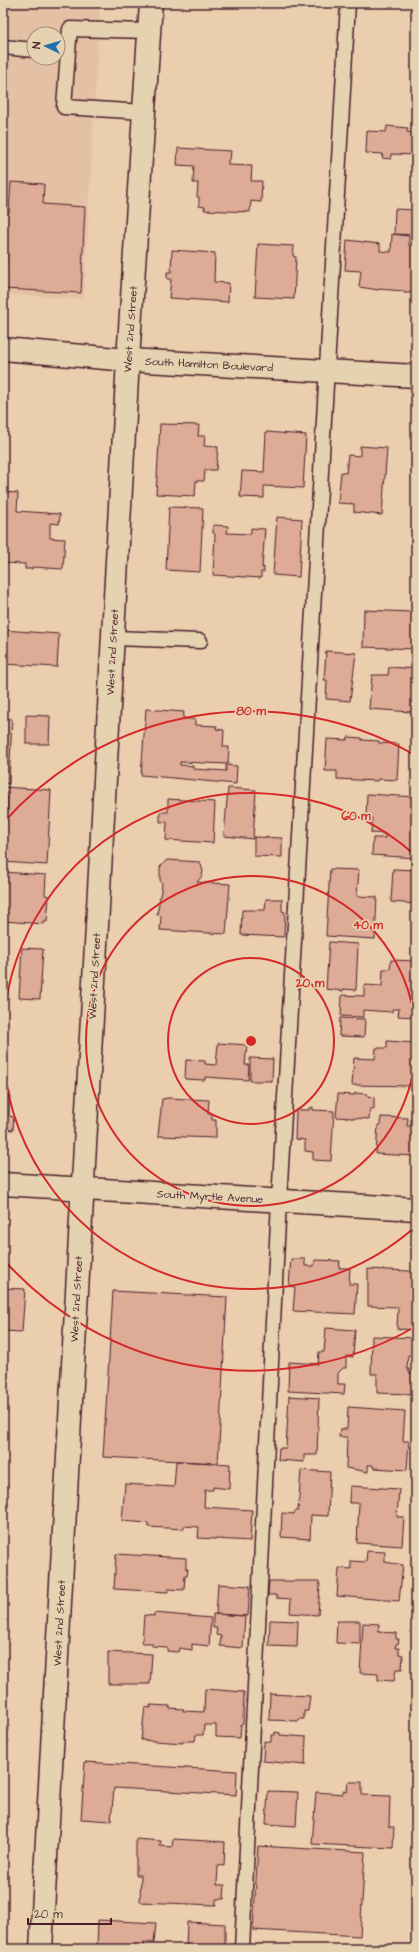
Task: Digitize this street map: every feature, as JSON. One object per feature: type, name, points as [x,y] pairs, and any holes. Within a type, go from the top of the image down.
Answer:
[{"type":"street","name":"West 2nd Street","points":[[41,1949],[128,360],[151,3]]},
{"type":"street","name":"South Hamilton Boulevard","points":[[3,349],[128,360],[416,376]]},
{"type":"street","name":"South Myrtle Avenue","points":[[3,1184],[416,1209]]},
{"type":"lane","points":[[242,1949],[279,1201],[325,371],[348,3]]},
{"type":"lane","points":[[66,42],[70,29],[149,31]]},
{"type":"lane","points":[[3,47],[26,49]]},
{"type":"lane","points":[[63,66],[64,107],[144,112]]},
{"type":"lane","points":[[113,638],[200,641]]},
{"type":"shaded area","points":[[3,3],[100,3],[84,299],[3,294]]},
{"type":"building","points":[[387,126],[408,128],[407,132],[416,133],[416,155],[391,154],[391,159],[382,158],[383,154],[366,153],[367,131],[386,132]]},
{"type":"building","points":[[178,148],[231,151],[228,165],[252,166],[251,181],[262,181],[261,202],[251,201],[250,212],[204,210],[205,207],[199,206],[199,197],[197,197],[198,183],[193,183],[194,166],[177,165]]},
{"type":"building","points":[[11,182],[44,184],[43,204],[85,207],[81,293],[3,289],[3,268],[6,268],[7,242],[3,242],[3,213],[9,213]]},
{"type":"building","points":[[395,209],[416,210],[416,235],[394,234]]},
{"type":"building","points":[[392,234],[409,236],[409,246],[416,247],[416,291],[404,293],[404,291],[379,290],[359,287],[361,271],[345,270],[347,240],[380,244],[380,251],[391,252]]},
{"type":"building","points":[[258,244],[294,246],[293,256],[296,257],[294,299],[255,297]]},
{"type":"building","points":[[172,250],[215,253],[214,282],[229,283],[228,302],[169,298],[171,279],[167,279],[167,272],[171,272]]},
{"type":"building","points":[[160,424],[199,425],[198,436],[205,436],[204,446],[218,447],[216,470],[205,470],[204,481],[196,481],[195,496],[156,494]]},
{"type":"building","points":[[266,432],[306,435],[303,488],[264,486],[264,498],[240,497],[242,471],[264,472]]},
{"type":"building","points":[[360,446],[387,448],[382,515],[354,512],[354,504],[338,503],[341,472],[346,473],[348,455],[360,456]]},
{"type":"building","points":[[3,492],[18,493],[17,511],[60,514],[59,524],[50,523],[50,538],[65,539],[63,569],[32,567],[32,569],[25,569],[25,564],[3,563]]},
{"type":"building","points":[[169,507],[203,508],[200,572],[166,570]]},
{"type":"building","points":[[277,517],[302,519],[299,577],[273,575]]},
{"type":"building","points":[[213,525],[228,526],[227,533],[251,534],[251,528],[265,529],[262,568],[264,567],[264,572],[261,572],[261,578],[213,575],[215,534],[213,533]]},
{"type":"building","points":[[412,599],[416,599],[416,649],[363,647],[364,610],[411,612]]},
{"type":"building","points":[[3,630],[59,634],[57,667],[3,664]]},
{"type":"building","points":[[326,651],[356,653],[350,701],[326,699],[327,680],[324,680]]},
{"type":"building","points":[[389,667],[416,669],[416,705],[412,705],[412,712],[369,709],[372,675],[388,675]]},
{"type":"building","points":[[146,709],[184,712],[183,719],[195,719],[195,725],[217,726],[216,729],[224,730],[223,747],[229,747],[228,764],[180,762],[180,765],[193,766],[193,769],[226,771],[226,765],[237,766],[236,784],[141,775]]},
{"type":"building","points":[[26,715],[50,716],[49,744],[26,744]]},
{"type":"building","points":[[3,718],[12,719],[9,784],[3,783]]},
{"type":"building","points":[[348,737],[379,741],[379,743],[399,744],[397,780],[378,779],[377,781],[337,779],[337,771],[325,771],[327,739],[347,740]]},
{"type":"building","points":[[3,787],[51,790],[47,865],[3,862],[8,797],[3,797]]},
{"type":"building","points":[[228,788],[256,790],[253,839],[224,836]]},
{"type":"building","points":[[367,794],[416,797],[416,858],[372,855],[373,838],[385,838],[385,834],[371,833],[372,818],[366,818]]},
{"type":"building","points":[[168,799],[215,802],[213,843],[166,840],[167,822],[160,822],[160,812],[168,812]]},
{"type":"building","points":[[254,837],[282,838],[282,857],[254,856]]},
{"type":"building","points":[[167,860],[200,862],[203,871],[202,876],[197,882],[230,884],[226,934],[160,930],[161,916],[157,915],[162,884],[160,880],[160,867]]},
{"type":"building","points":[[330,869],[359,870],[357,896],[377,897],[375,939],[326,936]]},
{"type":"building","points":[[393,869],[416,870],[416,904],[391,902]]},
{"type":"building","points":[[3,872],[46,875],[45,895],[49,896],[47,922],[45,921],[44,924],[3,921]]},
{"type":"building","points":[[266,899],[282,899],[282,911],[285,912],[284,937],[241,935],[242,910],[265,910]]},
{"type":"building","points":[[329,942],[358,944],[356,990],[343,989],[343,991],[326,989]]},
{"type":"building","points":[[22,948],[43,949],[40,999],[19,998]]},
{"type":"building","points":[[391,960],[416,961],[416,1017],[398,1016],[399,1009],[392,1009],[392,1012],[363,1010],[363,1017],[341,1016],[342,995],[364,996],[364,985],[382,986],[383,969],[390,969]]},
{"type":"building","points":[[340,1018],[365,1019],[364,1037],[339,1036]]},
{"type":"building","points":[[387,1041],[416,1043],[416,1086],[352,1085],[354,1058],[375,1059],[376,1048],[387,1048]]},
{"type":"building","points":[[218,1043],[247,1045],[245,1065],[249,1065],[248,1080],[205,1077],[205,1080],[185,1079],[186,1060],[205,1061],[205,1064],[216,1065]]},
{"type":"building","points":[[250,1058],[273,1059],[272,1081],[250,1081]]},
{"type":"building","points":[[3,1092],[10,1092],[9,1116],[14,1117],[13,1130],[3,1129]]},
{"type":"building","points":[[355,1093],[367,1094],[368,1096],[374,1098],[374,1109],[370,1109],[369,1119],[336,1117],[338,1094],[355,1095]]},
{"type":"building","points":[[162,1099],[209,1100],[208,1114],[212,1114],[212,1120],[216,1120],[216,1138],[158,1136]]},
{"type":"building","points":[[313,1107],[313,1110],[334,1111],[331,1161],[313,1160],[313,1152],[305,1151],[305,1140],[295,1139],[296,1110],[309,1110],[309,1108]]},
{"type":"building","points":[[381,1117],[408,1118],[407,1126],[416,1126],[416,1156],[376,1154],[378,1125],[380,1125]]},
{"type":"building","points":[[291,1259],[305,1259],[305,1266],[314,1266],[315,1260],[340,1261],[339,1268],[350,1268],[349,1284],[357,1284],[355,1314],[293,1311],[295,1287],[289,1286]]},
{"type":"building","points":[[368,1269],[409,1271],[416,1273],[416,1330],[397,1329],[398,1307],[368,1306]]},
{"type":"building","points":[[3,1288],[25,1289],[22,1332],[3,1331]]},
{"type":"building","points":[[113,1291],[227,1297],[218,1463],[103,1457]]},
{"type":"building","points":[[326,1328],[355,1330],[353,1357],[346,1356],[346,1368],[343,1368],[338,1373],[338,1384],[345,1384],[344,1394],[288,1391],[289,1362],[318,1364],[319,1352],[324,1352]]},
{"type":"building","points":[[372,1336],[415,1338],[414,1355],[408,1355],[407,1369],[409,1369],[409,1373],[413,1373],[412,1394],[377,1393],[377,1374],[371,1374]]},
{"type":"building","points":[[289,1396],[319,1398],[317,1455],[304,1455],[304,1462],[278,1460],[279,1448],[286,1448]]},
{"type":"building","points":[[348,1407],[405,1411],[403,1441],[409,1441],[407,1470],[373,1468],[373,1465],[368,1465],[368,1472],[346,1468],[347,1437],[339,1437],[340,1429],[347,1429]]},
{"type":"building","points":[[176,1461],[230,1464],[229,1489],[213,1487],[213,1490],[205,1490],[204,1507],[252,1510],[250,1541],[198,1538],[199,1527],[184,1526],[184,1529],[148,1527],[148,1523],[122,1521],[125,1484],[174,1487]]},
{"type":"building","points":[[301,1470],[330,1472],[328,1516],[311,1515],[310,1539],[281,1537],[282,1513],[294,1514],[295,1511],[298,1511]]},
{"type":"building","points":[[350,1486],[399,1489],[397,1517],[404,1517],[402,1546],[357,1543],[359,1503],[349,1503]]},
{"type":"building","points":[[367,1551],[385,1552],[385,1562],[403,1565],[399,1601],[337,1596],[339,1568],[351,1569],[351,1561],[366,1562]]},
{"type":"building","points":[[116,1554],[186,1558],[186,1569],[188,1569],[187,1576],[185,1576],[184,1590],[168,1589],[168,1592],[114,1589]]},
{"type":"building","points":[[269,1581],[319,1581],[318,1615],[290,1613],[291,1599],[276,1598],[276,1595],[268,1595]]},
{"type":"building","points":[[218,1584],[250,1586],[248,1616],[216,1614]]},
{"type":"building","points":[[154,1613],[211,1618],[209,1646],[192,1644],[192,1650],[179,1648],[178,1652],[167,1651],[167,1647],[152,1646],[152,1643],[142,1643],[144,1615],[154,1616]]},
{"type":"building","points":[[213,1614],[245,1616],[243,1648],[220,1646],[221,1636],[216,1635],[217,1628],[213,1628]]},
{"type":"building","points":[[270,1620],[298,1621],[297,1647],[269,1646]]},
{"type":"building","points":[[337,1621],[360,1621],[360,1644],[336,1643]]},
{"type":"building","points":[[363,1623],[379,1624],[378,1632],[396,1633],[396,1639],[399,1639],[395,1648],[399,1648],[399,1654],[403,1655],[402,1669],[396,1669],[394,1681],[378,1680],[378,1674],[360,1673]]},
{"type":"building","points":[[108,1652],[152,1654],[150,1684],[108,1684]]},
{"type":"building","points":[[205,1689],[244,1692],[243,1723],[241,1724],[240,1738],[216,1737],[216,1725],[204,1725],[203,1735],[196,1735],[195,1741],[183,1741],[183,1743],[141,1740],[145,1707],[151,1708],[150,1705],[170,1706],[169,1708],[184,1709],[183,1711],[204,1712]]},
{"type":"building","points":[[270,1694],[310,1696],[308,1711],[304,1711],[304,1719],[299,1719],[299,1721],[269,1720]]},
{"type":"building","points":[[275,1732],[280,1733],[280,1735],[306,1737],[305,1765],[263,1761],[264,1741],[271,1742],[271,1735],[275,1735]]},
{"type":"building","points":[[85,1762],[237,1771],[236,1795],[114,1788],[111,1821],[81,1819]]},
{"type":"building","points":[[348,1782],[362,1782],[362,1795],[390,1796],[389,1827],[394,1827],[393,1848],[312,1844],[316,1792],[343,1794],[343,1791],[347,1792]]},
{"type":"building","points":[[268,1791],[298,1792],[296,1826],[266,1824]]},
{"type":"building","points":[[136,1839],[161,1841],[160,1846],[172,1847],[173,1839],[225,1842],[224,1866],[218,1865],[217,1885],[225,1885],[224,1899],[216,1899],[216,1905],[140,1902],[141,1875],[136,1875]]},
{"type":"building","points":[[258,1846],[365,1852],[360,1936],[253,1930]]},
{"type":"building","points":[[98,1920],[156,1923],[154,1943],[144,1942],[144,1949],[97,1949]]},
{"type":"building","points":[[187,1922],[225,1924],[225,1949],[186,1949]]}]
